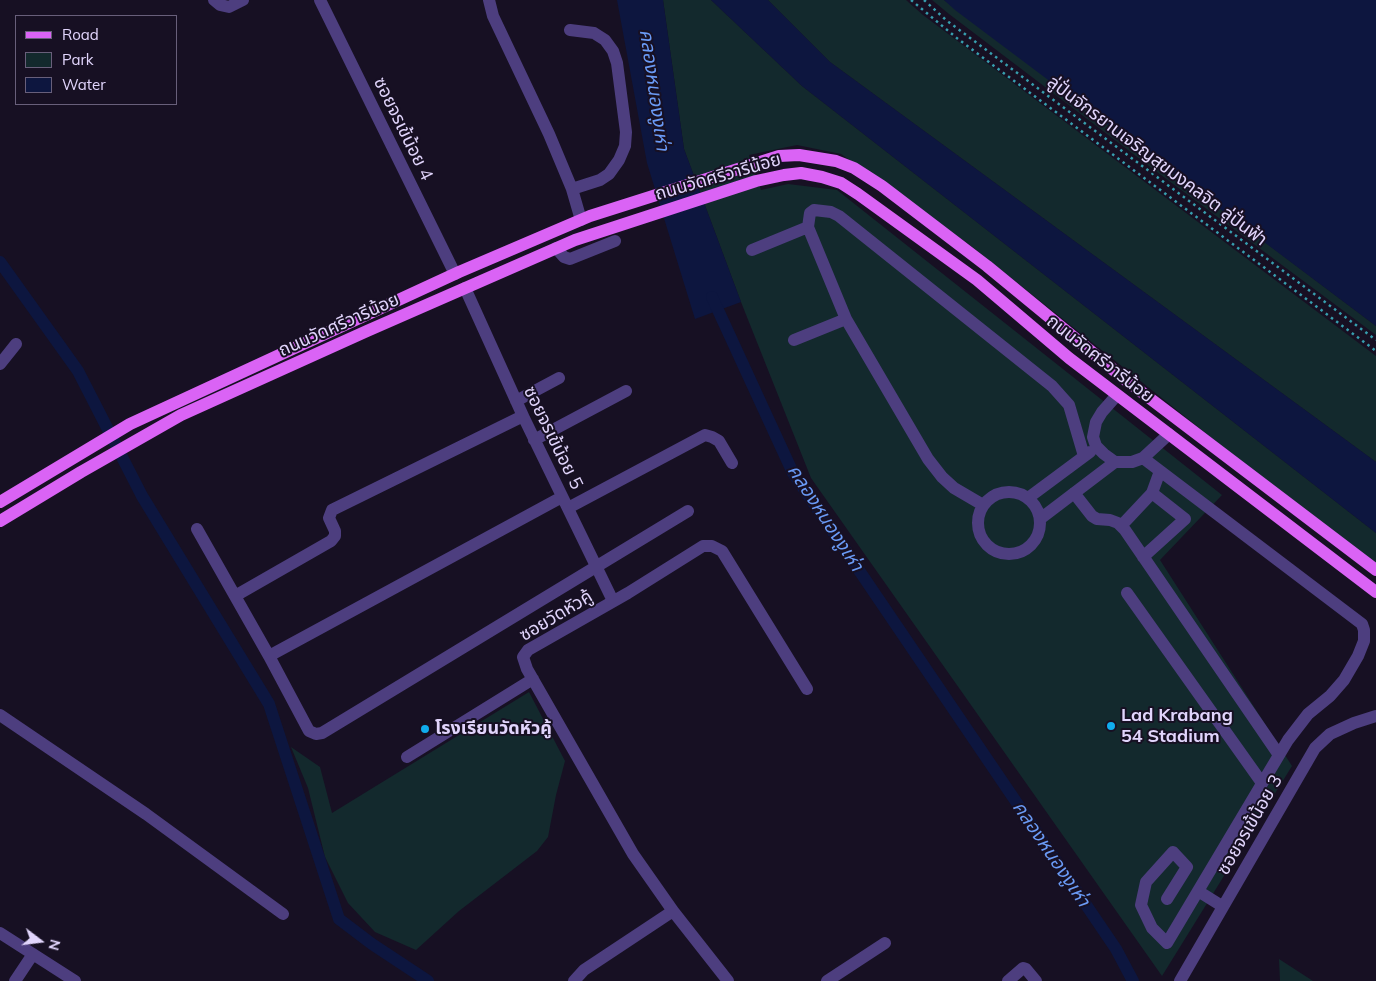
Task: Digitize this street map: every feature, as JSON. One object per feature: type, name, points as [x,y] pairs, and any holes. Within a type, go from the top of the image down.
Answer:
[{"type":"main road","name":"ถนนวัดศรีวารีน้อย","points":[[0,502],[130,424],[455,274],[586,218],[779,156],[799,155],[836,161],[854,168],[882,186],[987,266],[1127,381],[1376,570]]},
{"type":"main road","name":"ถนนวัดศรีวารีน้อย","points":[[0,521],[95,464],[181,416],[556,248],[596,232],[756,182],[784,174],[801,174],[822,177],[841,183],[977,280],[1069,358],[1376,592]]},
{"type":"main road","points":[[455,274],[466,288]]},
{"type":"street","points":[[214,0],[220,5],[229,7],[243,0]]},
{"type":"street","name":"ซอยจรเข้น้อย 4","points":[[320,0],[455,274]]},
{"type":"street","points":[[489,0],[493,16],[550,134],[586,218]]},
{"type":"street","points":[[570,30],[594,33],[605,40],[613,51],[617,63],[626,132],[625,146],[619,160],[609,174],[600,180],[572,189]]},
{"type":"street","points":[[983,505],[954,488],[928,459],[846,319],[808,227],[810,213],[814,210],[831,212],[839,216],[1052,386],[1069,405],[1084,456]]},
{"type":"street","points":[[752,250],[808,227]]},
{"type":"street","points":[[556,248],[564,257],[570,259],[615,241]]},
{"type":"street","name":"ซอยจรเข้น้อย 5","points":[[466,288],[516,402],[613,601]]},
{"type":"street","points":[[794,340],[846,319]]},
{"type":"street","points":[[0,364],[16,344]]},
{"type":"street","points":[[516,402],[559,378]]},
{"type":"street","points":[[534,440],[626,391]]},
{"type":"street","points":[[1115,462],[1096,446],[1093,437],[1096,422],[1117,395]]},
{"type":"street","points":[[235,596],[332,541],[335,531],[329,518],[332,510],[523,416]]},
{"type":"street","points":[[1040,519],[1115,462],[1132,462],[1144,458],[1169,434]]},
{"type":"street","points":[[269,656],[565,503],[704,435],[719,441],[732,463]]},
{"type":"street","points":[[1028,498],[1096,446]]},
{"type":"street","points":[[1144,458],[1362,624],[1364,630],[1364,641],[1358,656],[1344,680],[1330,696],[1308,714],[1288,740],[1167,943],[1152,928],[1141,905],[1146,882],[1173,852],[1188,867],[1167,899]]},
{"type":"street","points":[[1120,526],[1152,493],[1160,471]]},
{"type":"street","points":[[1004,492],[1016,493],[1028,498],[1036,508],[1040,519],[1038,532],[1032,544],[1021,552],[1008,554],[995,551],[984,543],[978,530],[978,517],[983,505],[993,496],[1004,492]]},
{"type":"street","points":[[1074,493],[1092,516],[1097,519],[1110,520],[1120,526],[1279,755]]},
{"type":"street","points":[[1143,557],[1185,519],[1152,493]]},
{"type":"street","points":[[197,529],[309,731],[316,734],[322,733],[688,511]]},
{"type":"street","name":"ซอยวัดหัวคู้","points":[[728,981],[673,911],[633,854],[533,679],[523,656],[528,650],[613,601],[702,546],[712,546],[722,551],[807,689]]},
{"type":"street","points":[[1127,593],[1262,783]]},
{"type":"street","points":[[407,757],[533,679]]},
{"type":"street","points":[[0,715],[146,814],[283,914]]},
{"type":"street","name":"ซอยจรเข้น้อย 3","points":[[1180,981],[1315,748],[1330,734],[1354,722],[1376,716]]},
{"type":"street","points":[[1198,891],[1222,906]]},
{"type":"street","points":[[574,981],[584,970],[673,911]]},
{"type":"street","points":[[2,938],[33,954],[76,981]]},
{"type":"street","points":[[827,981],[885,943]]},
{"type":"street","points":[[15,981],[33,954]]},
{"type":"street","points":[[1008,981],[1022,968],[1029,972],[1036,981]]},
{"type":"path","points":[[911,0],[958,39],[1376,351]]},
{"type":"path","name":"ลู่ปั่นจักรยานเจริญสุขมงคลจิต ลู่ปั่นฟ้า","points":[[924,0],[946,20],[1376,340]]},
{"type":"green space","points":[[663,0],[711,0],[802,86],[1376,533],[1376,569],[970,245],[841,154],[797,145],[749,155],[761,190],[788,184],[837,190],[1222,495],[1160,560],[1292,766],[1162,976],[811,478],[741,302],[684,149]]},
{"type":"green space","points":[[768,0],[906,0],[923,15],[1376,356],[1376,462],[830,62]]},
{"type":"green space","points":[[932,0],[944,0],[1376,326],[1376,335],[1153,169]]},
{"type":"green space","points":[[529,692],[565,761],[548,837],[537,851],[459,911],[416,950],[375,932],[348,903],[325,857],[308,788],[291,747],[320,767],[332,813]]},
{"type":"green space","points":[[1279,959],[1313,981],[1280,981]]},
{"type":"water","points":[[617,0],[663,0],[684,149],[741,302],[695,319],[647,163]]},
{"type":"water","points":[[711,0],[768,0],[830,62],[1376,462],[1376,533],[802,86]]},
{"type":"water","points":[[944,0],[1376,0],[1376,326],[955,10]]},
{"type":"waterway","points":[[0,262],[78,371],[142,496],[269,704],[339,919],[372,944],[428,981]]},
{"type":"waterway","name":"คลองหนองงูเห่า","points":[[712,297],[793,473],[1116,949],[1133,981]]},
{"type":"place","name":"Lad Krabang 54 Stadium","points":[[1111,726]]},
{"type":"place","name":"โรงเรียนวัดหัวคู้","points":[[425,729]]}]
